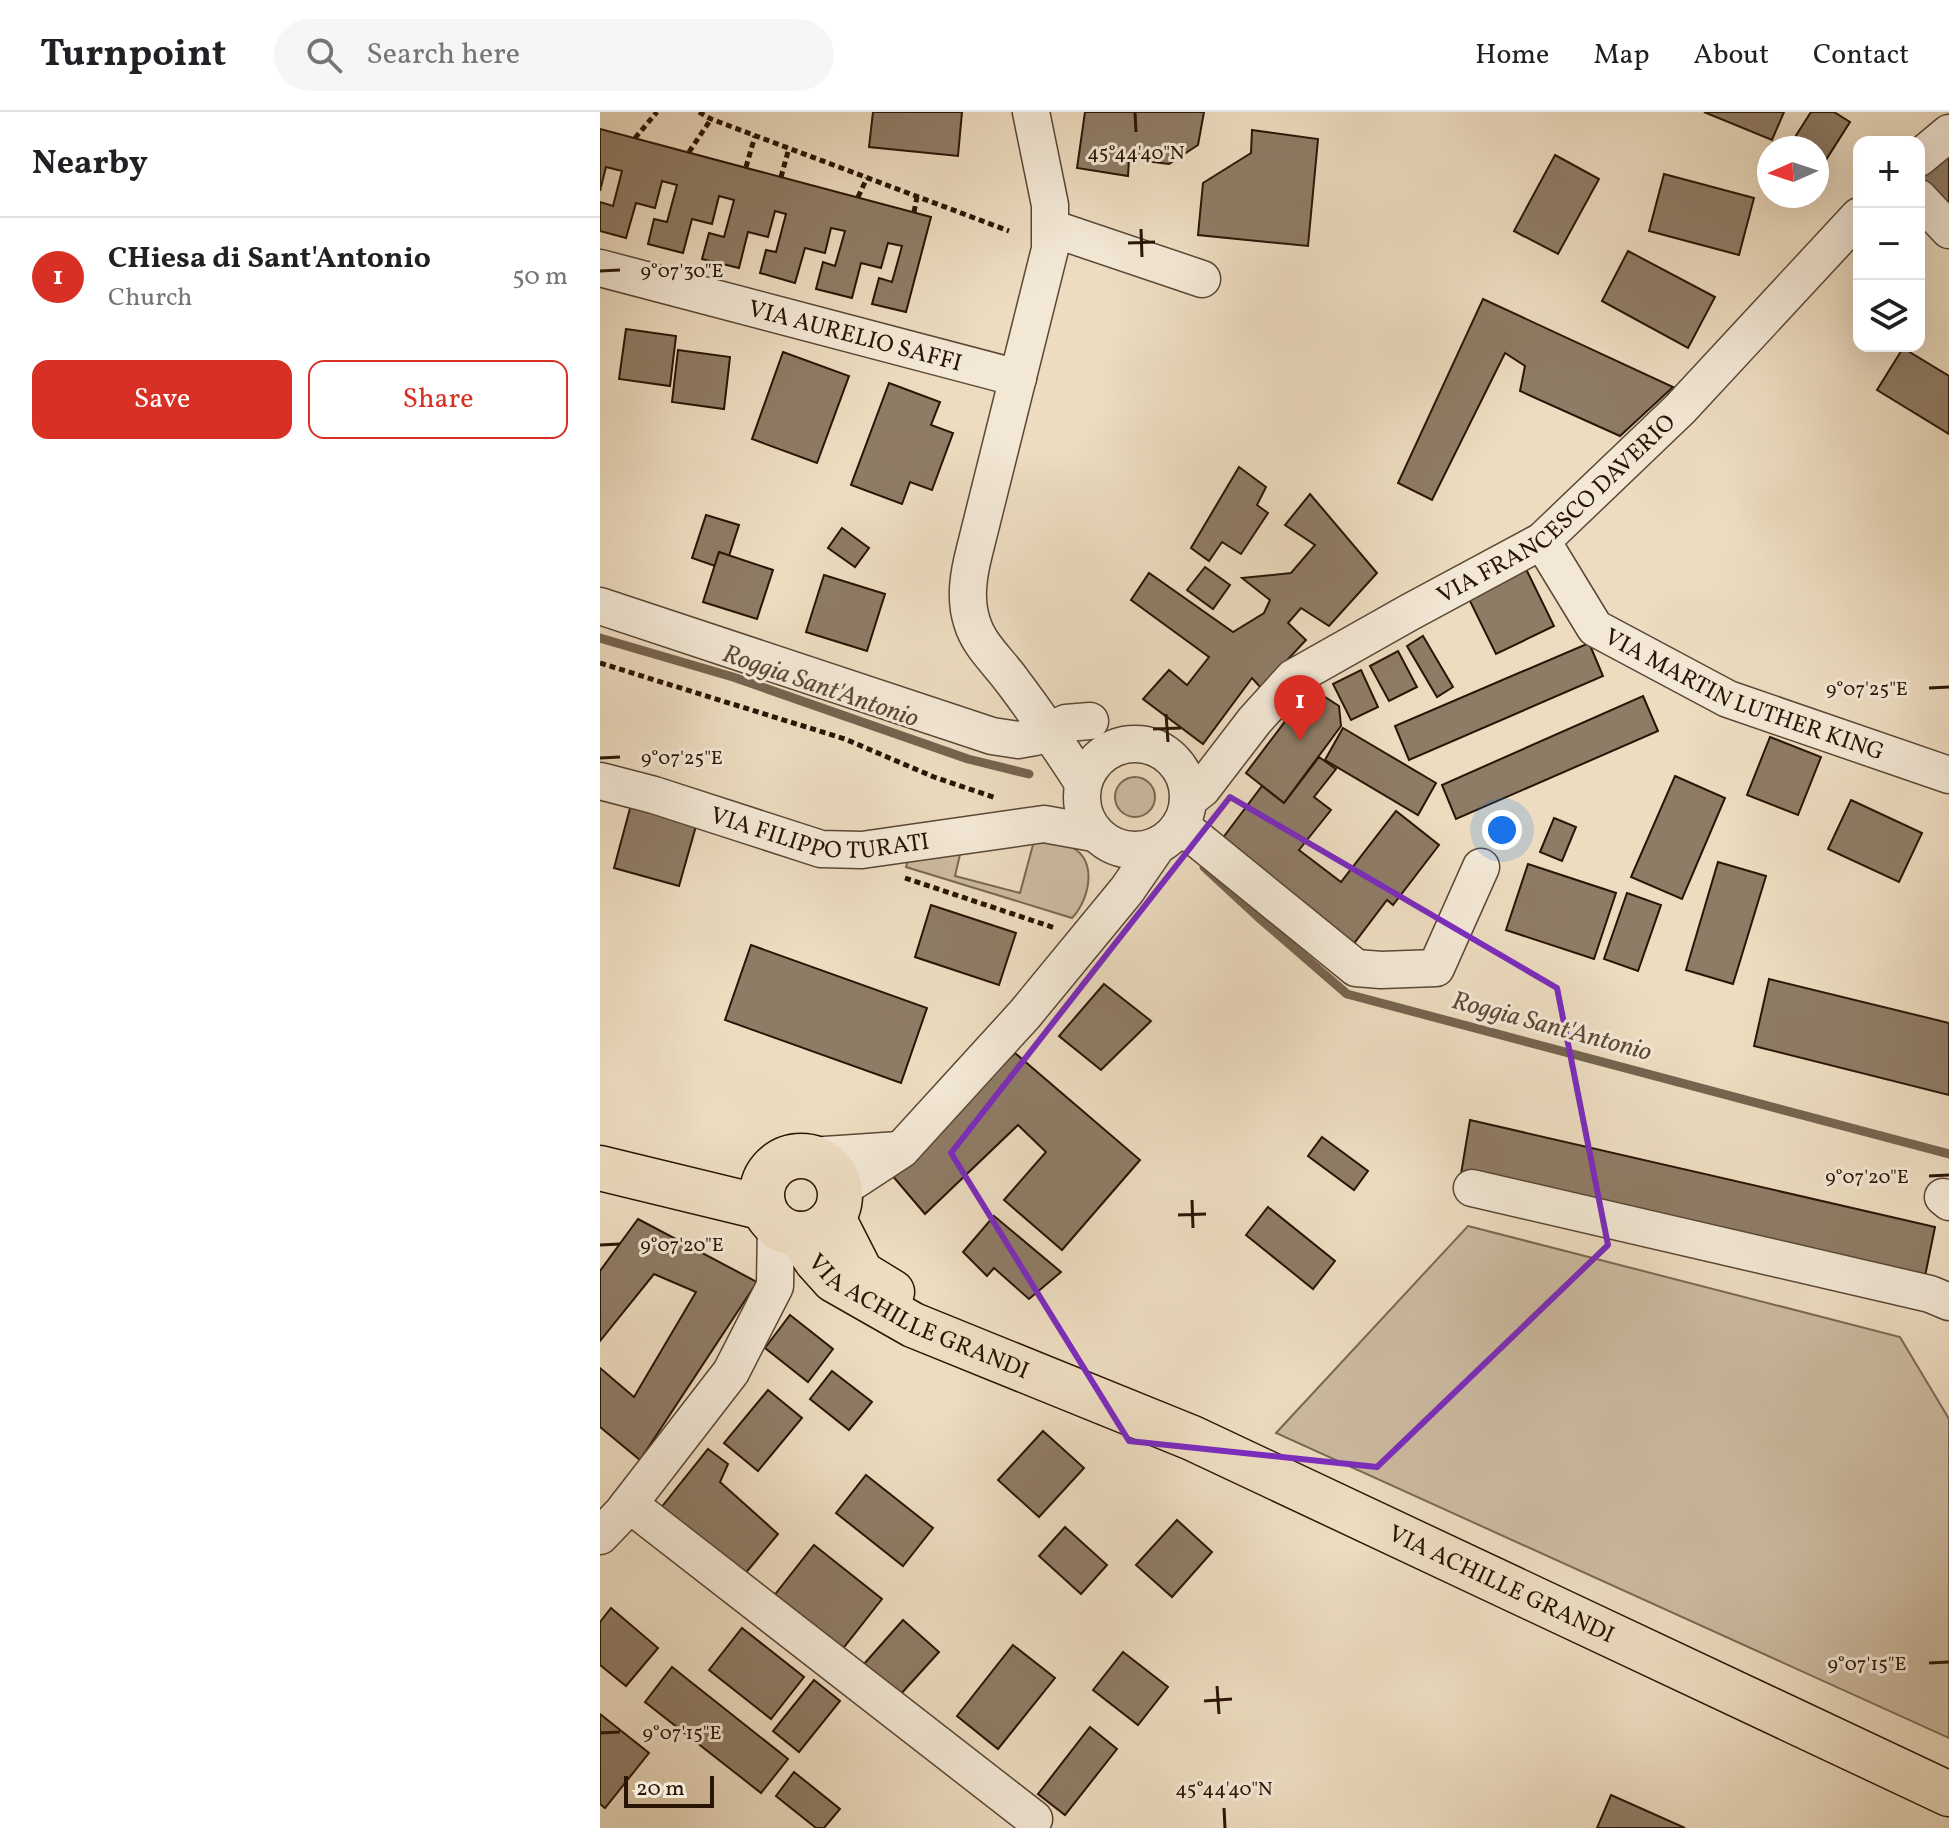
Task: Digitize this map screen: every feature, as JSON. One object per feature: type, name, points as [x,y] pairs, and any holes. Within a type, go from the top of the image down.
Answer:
[{"type":"main road","name":"VIA ACHILLE GRANDI","points":[[810,1156],[825,1163],[835,1174],[797,1207],[861,1273],[925,1312],[1052,1380],[1192,1438],[1949,1794]]},
{"type":"main road","points":[[600,1168],[797,1207]]},
{"type":"street","points":[[1031,112],[1050,205],[1051,228],[1045,273],[975,549],[968,591],[971,620],[982,645],[998,661],[1049,730],[1082,790],[1087,823],[1097,836],[1107,881],[1094,928]]},
{"type":"street","points":[[1925,153],[1949,133]]},
{"type":"street","points":[[1925,204],[1949,230]]},
{"type":"street","name":"VIA FRANCESCO DAVERIO","points":[[1176,809],[1195,768],[1222,760],[1293,678],[1542,541],[1680,409],[1853,222]]},
{"type":"street","points":[[1051,228],[1202,279]]},
{"type":"street","name":"VIA AURELIO SAFFI","points":[[600,268],[1018,378]]},
{"type":"street","name":"VIA MARTIN LUTHER KING","points":[[1542,541],[1595,628],[1728,699],[1949,775]]},
{"type":"street","points":[[600,606],[992,736],[1018,740],[1035,737],[1066,723],[1090,721]]},
{"type":"street","points":[[998,661],[1125,744]]},
{"type":"street","points":[[600,1536],[629,1504],[731,1372],[775,1286],[797,1207],[901,1150],[1025,1014],[1127,890],[1176,809],[1169,755],[1141,744],[1125,744],[1099,758],[1082,790]]},
{"type":"street","name":"VIA FILIPPO TURATI","points":[[600,781],[821,849],[862,850],[1044,824],[1097,836]]},
{"type":"street","name":"VIA FILIPPO TURATI","points":[[1044,824],[1067,811],[1082,790]]},
{"type":"street","points":[[1097,836],[1128,850],[1144,850],[1176,809]]},
{"type":"street","points":[[1176,809],[1356,968],[1436,968],[1481,867]]},
{"type":"street","points":[[810,1156],[901,1150]]},
{"type":"street","points":[[1472,1188],[1902,1288],[1949,1302]]},
{"type":"street","points":[[629,1504],[1034,1819]]},
{"type":"path","points":[[635,138],[657,112]]},
{"type":"path","points":[[699,112],[1009,231]]},
{"type":"path","points":[[689,152],[711,119]]},
{"type":"path","points":[[746,167],[755,136]]},
{"type":"path","points":[[781,177],[789,148]]},
{"type":"path","points":[[858,197],[867,178]]},
{"type":"path","points":[[914,212],[917,197]]},
{"type":"path","points":[[600,663],[845,739],[934,777],[1017,805],[1033,813],[1044,824]]},
{"type":"path","points":[[894,874],[1094,928]]},
{"type":"highlighted area","points":[[1230,797],[1557,988],[1608,1245],[1377,1467],[1129,1441],[951,1153]]},
{"type":"shaded area","points":[[1135,777],[1149,783],[1155,797],[1149,811],[1135,817],[1121,811],[1115,797],[1121,783]]},
{"type":"shaded area","points":[[1034,841],[1066,845],[1084,858],[1087,889],[1079,910],[1072,918],[906,867],[911,851],[961,850],[955,876],[1020,893]]},
{"type":"shaded area","points":[[1468,1226],[1900,1337],[1949,1419],[1949,1738],[1276,1433]]},
{"type":"building","points":[[873,112],[962,112],[958,156],[869,147]]},
{"type":"building","points":[[1085,112],[1204,112],[1198,145],[1169,164],[1129,159],[1128,176],[1077,168]]},
{"type":"building","points":[[1704,112],[1784,112],[1774,136],[1762,136]]},
{"type":"building","points":[[1811,112],[1834,112],[1850,122],[1829,155],[1829,136],[1796,136]]},
{"type":"building","points":[[600,129],[931,217],[906,312],[872,304],[879,278],[892,282],[902,246],[888,243],[881,268],[861,263],[852,298],[816,289],[823,262],[835,266],[845,231],[831,228],[825,253],[805,248],[795,283],[760,273],[766,250],[776,252],[786,214],[775,211],[768,237],[748,232],[739,268],[702,259],[709,233],[724,237],[734,200],[719,196],[712,224],[692,219],[683,253],[648,244],[654,219],[667,222],[677,185],[662,181],[655,208],[636,203],[626,238],[600,231],[600,202],[613,206],[622,171],[606,167],[600,191]]},
{"type":"building","points":[[1252,130],[1318,139],[1308,246],[1198,235],[1203,183],[1251,153]]},
{"type":"building","points":[[1949,147],[1949,220],[1925,195],[1925,169]]},
{"type":"building","points":[[1555,155],[1599,179],[1558,254],[1514,231]]},
{"type":"building","points":[[1664,174],[1754,198],[1739,255],[1649,231]]},
{"type":"building","points":[[1628,251],[1715,297],[1688,348],[1602,301]]},
{"type":"building","points":[[1483,299],[1673,387],[1620,436],[1520,391],[1525,366],[1505,353],[1432,500],[1398,483]]},
{"type":"building","points":[[626,329],[676,336],[670,386],[619,379]]},
{"type":"building","points":[[678,350],[730,357],[724,409],[672,402]]},
{"type":"building","points":[[783,352],[849,376],[817,463],[752,439]]},
{"type":"building","points":[[1901,352],[1910,352],[1949,376],[1949,434],[1877,390]]},
{"type":"building","points":[[889,383],[940,402],[931,425],[953,433],[932,490],[910,482],[902,504],[851,485]]},
{"type":"building","points":[[1239,467],[1266,487],[1257,505],[1268,513],[1241,554],[1222,542],[1209,561],[1191,548]]},
{"type":"building","points":[[1310,494],[1377,573],[1329,626],[1301,608],[1288,623],[1306,640],[1261,688],[1252,678],[1203,744],[1143,699],[1169,670],[1187,685],[1209,657],[1131,600],[1149,573],[1233,632],[1264,613],[1270,600],[1242,578],[1291,573],[1315,545],[1285,525]]},
{"type":"building","points":[[706,515],[739,525],[729,556],[719,552],[715,566],[692,558]]},
{"type":"building","points":[[842,528],[869,548],[855,567],[828,548]]},
{"type":"building","points":[[719,552],[773,570],[757,619],[703,602]]},
{"type":"building","points":[[1205,567],[1230,585],[1213,609],[1187,590]]},
{"type":"building","points":[[1526,569],[1554,626],[1496,654],[1468,597]]},
{"type":"building","points":[[824,575],[885,594],[867,651],[806,632]]},
{"type":"building","points":[[1423,636],[1453,687],[1437,697],[1407,646]]},
{"type":"building","points":[[1589,643],[1603,676],[1409,760],[1395,726]]},
{"type":"building","points":[[1398,651],[1417,687],[1389,701],[1370,666]]},
{"type":"building","points":[[1361,670],[1378,707],[1351,720],[1333,684]]},
{"type":"building","points":[[1322,695],[1339,706],[1341,726],[1284,803],[1246,773],[1302,699]]},
{"type":"building","points":[[1643,696],[1658,731],[1456,819],[1442,785]]},
{"type":"building","points":[[1343,728],[1436,783],[1418,815],[1325,760]]},
{"type":"building","points":[[1770,737],[1821,757],[1798,815],[1747,795]]},
{"type":"building","points":[[1319,757],[1336,769],[1314,797],[1331,810],[1299,850],[1341,882],[1396,811],[1439,845],[1393,905],[1387,900],[1349,950],[1216,847],[1262,786],[1284,803]]},
{"type":"building","points":[[1675,776],[1725,798],[1682,899],[1631,877]]},
{"type":"building","points":[[1851,800],[1922,833],[1899,882],[1828,849]]},
{"type":"building","points":[[632,801],[698,819],[679,886],[614,868]]},
{"type":"building","points":[[1554,818],[1576,827],[1562,861],[1540,852]]},
{"type":"building","points":[[1718,862],[1766,876],[1733,984],[1686,970]]},
{"type":"building","points":[[1528,864],[1616,893],[1594,959],[1506,930]]},
{"type":"building","points":[[1627,893],[1661,905],[1638,971],[1604,959]]},
{"type":"building","points":[[931,905],[1016,933],[999,985],[915,957]]},
{"type":"building","points":[[751,945],[927,1008],[901,1083],[725,1020]]},
{"type":"building","points":[[1769,979],[1949,1023],[1949,1095],[1754,1046]]},
{"type":"building","points":[[1104,984],[1151,1021],[1101,1070],[1059,1036]]},
{"type":"building","points":[[1015,1053],[1140,1160],[1062,1250],[1004,1200],[1046,1152],[1018,1125],[925,1214],[891,1174]]},
{"type":"building","points":[[1470,1120],[1935,1227],[1922,1291],[1460,1180]]},
{"type":"building","points":[[1322,1137],[1368,1171],[1354,1190],[1308,1156]]},
{"type":"building","points":[[1268,1207],[1335,1261],[1313,1289],[1246,1235]]},
{"type":"building","points":[[994,1216],[1061,1272],[1029,1299],[994,1268],[987,1276],[963,1252]]},
{"type":"building","points":[[638,1219],[757,1282],[640,1460],[600,1427],[600,1368],[634,1397],[696,1292],[654,1274],[600,1341],[600,1271]]},
{"type":"building","points":[[790,1315],[833,1349],[808,1382],[765,1348]]},
{"type":"building","points":[[832,1371],[872,1402],[849,1430],[810,1399]]},
{"type":"building","points":[[768,1390],[802,1418],[758,1471],[724,1443]]},
{"type":"building","points":[[1043,1431],[1084,1468],[1039,1517],[998,1480]]},
{"type":"building","points":[[708,1449],[728,1464],[720,1482],[778,1534],[739,1581],[656,1514]]},
{"type":"building","points":[[866,1475],[933,1528],[903,1566],[836,1513]]},
{"type":"building","points":[[1177,1520],[1212,1552],[1172,1597],[1136,1565]]},
{"type":"building","points":[[1065,1527],[1107,1565],[1081,1594],[1039,1556]]},
{"type":"building","points":[[814,1545],[882,1599],[841,1651],[773,1597]]},
{"type":"building","points":[[611,1608],[658,1648],[626,1686],[600,1665],[600,1622]]},
{"type":"building","points":[[903,1620],[939,1652],[899,1696],[864,1664]]},
{"type":"building","points":[[742,1628],[804,1677],[771,1719],[709,1670]]},
{"type":"building","points":[[1013,1645],[1055,1678],[998,1749],[957,1716]]},
{"type":"building","points":[[1123,1652],[1168,1687],[1138,1725],[1093,1690]]},
{"type":"building","points":[[672,1667],[788,1759],[761,1793],[645,1702]]},
{"type":"building","points":[[814,1680],[840,1701],[799,1752],[773,1731]]},
{"type":"building","points":[[600,1714],[649,1753],[605,1808],[600,1804]]},
{"type":"building","points":[[1090,1727],[1117,1749],[1065,1815],[1038,1794]]},
{"type":"building","points":[[794,1772],[840,1809],[824,1828],[816,1828],[776,1796]]},
{"type":"building","points":[[1611,1795],[1685,1828],[1597,1828]]},
{"type":"waterway","name":"Roggia Sant'Antonio","points":[[600,638],[733,677],[968,759],[1029,774]]},
{"type":"waterway","name":"Roggia Sant'Antonio","points":[[1204,867],[1347,994],[1949,1154]]},
{"type":"place","name":"CHiesa di Sant'Antonio","points":[[1300,741]]}]
